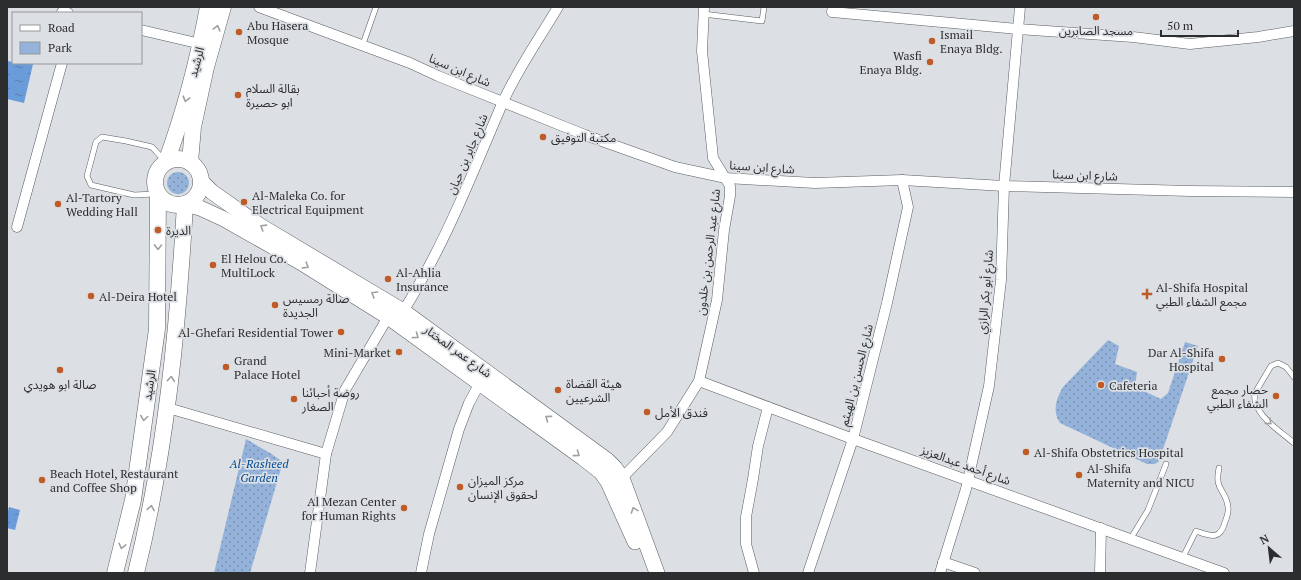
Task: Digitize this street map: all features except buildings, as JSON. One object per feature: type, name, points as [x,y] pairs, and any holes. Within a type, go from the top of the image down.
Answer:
[{"type":"main road","name":"الرشيد","points":[[166,162],[178,130],[201,44],[208,7]]},
{"type":"main road","name":"الرشيد","points":[[190,162],[193,127],[206,67],[223,7]]},
{"type":"main road","points":[[175,159],[183,159],[190,162],[196,167],[200,174],[200,188],[197,195],[185,204],[177,205],[163,199],[158,194],[155,187],[157,172],[166,162],[175,159]]},
{"type":"main road","name":"شارع عمر المختار","points":[[201,181],[212,192],[259,224],[396,312],[483,377],[601,472],[608,482],[628,525],[646,573]]},
{"type":"main road","name":"الرشيد","points":[[115,573],[133,500],[157,329],[158,194]]},
{"type":"main road","name":"الرشيد","points":[[136,573],[146,536],[168,408],[185,204]]},
{"type":"main road","name":"شارع عمر المختار","points":[[185,204],[200,208],[224,219],[300,262],[396,312]]},
{"type":"main road","name":"شارع عمر المختار","points":[[483,377],[606,460],[615,468],[622,478],[657,573]]},
{"type":"street","name":"شارع ابن سينا","points":[[259,7],[410,62],[438,76],[585,136],[675,167],[726,178],[815,183],[902,180],[1004,186],[1294,192]]},
{"type":"street","name":"شارع جابر بن حيان","points":[[310,573],[326,454],[345,390],[396,312],[410,302],[441,245],[465,193],[503,102],[558,7]]},
{"type":"street","points":[[832,7],[832,12],[1018,29],[1133,37],[1190,44],[1258,37],[1294,31]]},
{"type":"street","name":"شارع أبو بكر الرازي","points":[[940,573],[968,480],[989,386],[1001,280],[1004,186],[1020,7]]},
{"type":"street","name":"شارع عبد الرحمن بن خلدون","points":[[622,478],[667,432],[699,381],[717,300],[730,186],[713,158],[702,51],[704,10]]},
{"type":"street","points":[[142,30],[201,44]]},
{"type":"street","points":[[17,227],[62,64]]},
{"type":"street","name":"شارع الحسن بن الهيثم","points":[[808,573],[853,439],[887,303],[908,207],[902,180]]},
{"type":"street","points":[[421,573],[429,534],[459,429],[469,403],[483,377]]},
{"type":"street","name":"شارع أحمد عبدالعزيز","points":[[699,381],[853,439],[1183,557],[1205,569],[1224,573]]},
{"type":"street","points":[[754,573],[746,544],[746,517],[758,446],[768,407]]},
{"type":"street","points":[[168,408],[326,454]]},
{"type":"street","points":[[1100,573],[1101,528]]},
{"type":"street","points":[[943,562],[975,573]]},
{"type":"lane","points":[[363,44],[376,7]]},
{"type":"lane","points":[[704,10],[762,21],[764,7]]},
{"type":"lane","points":[[158,194],[134,195],[91,185],[87,176],[96,142],[102,137],[152,147],[166,162]]},
{"type":"lane","points":[[1294,377],[1286,367],[1278,363],[1271,366],[1254,397],[1255,403],[1266,420],[1294,443]]},
{"type":"lane","points":[[1131,538],[1148,510],[1166,464]]},
{"type":"lane","points":[[1183,557],[1196,531],[1206,535],[1217,535],[1221,532],[1224,526],[1228,512],[1228,505],[1218,486],[1217,478],[1219,468]]},
{"type":"green space","points":[[178,172],[186,175],[189,183],[186,191],[178,194],[170,191],[167,183],[170,175]]},
{"type":"green space","points":[[1108,340],[1119,346],[1115,364],[1137,372],[1135,387],[1161,399],[1168,393],[1185,342],[1198,346],[1159,461],[1155,464],[1147,464],[1060,423],[1056,414],[1058,396],[1063,387]]},
{"type":"green space","name":"Al-Rasheed Garden","points":[[246,439],[283,462],[250,573],[214,573]]},
{"type":"water","points":[[7,61],[12,62],[12,64],[33,64],[24,103],[7,99]]},
{"type":"water","points":[[9,507],[20,510],[15,530],[7,528]]},
{"type":"place","name":"مسجد الصابرين","points":[[1096,17]]},
{"type":"place","name":"Abu Hasera Mosque","points":[[239,32]]},
{"type":"place","name":"Ismail Enaya Bldg.","points":[[932,41]]},
{"type":"place","name":"Wasfi Enaya Bldg.","points":[[930,62]]},
{"type":"place","name":"بقالة السلام ابو حصيرة","points":[[238,95]]},
{"type":"place","name":"مكتبة التوفيق","points":[[543,137]]},
{"type":"place","name":"Al-Maleka Co. for Electrical Equipment","points":[[244,202]]},
{"type":"place","name":"Al-Tartory Wedding Hall","points":[[58,204]]},
{"type":"place","name":"الديرة","points":[[158,230]]},
{"type":"place","name":"El Helou Co. MultiLock","points":[[213,265]]},
{"type":"place","name":"Al-Ahlia Insurance","points":[[388,279]]},
{"type":"place","name":"Al-Shifa Hospital مجمع الشفاء الطبي","points":[[1147,294]]},
{"type":"place","name":"Al-Deira Hotel","points":[[91,296]]},
{"type":"place","name":"صالة رمسيس الجديدة","points":[[275,305]]},
{"type":"place","name":"Al-Ghefari Residential Tower","points":[[341,332]]},
{"type":"place","name":"Mini-Market","points":[[399,352]]},
{"type":"place","name":"Dar Al-Shifa Hospital","points":[[1222,359]]},
{"type":"place","name":"Grand Palace Hotel","points":[[226,367]]},
{"type":"place","name":"صالة ابو هويدي","points":[[60,370]]},
{"type":"place","name":"Cafeteria","points":[[1101,385]]},
{"type":"place","name":"هيئة القضاة الشرعيين","points":[[558,390]]},
{"type":"place","name":"حصار مجمع الشفاء الطبي","points":[[1276,396]]},
{"type":"place","name":"روضة أحبائنا الصغار","points":[[294,399]]},
{"type":"place","name":"فندق الأمل","points":[[647,412]]},
{"type":"place","name":"Al-Shifa Obstetrics Hospital","points":[[1026,452]]},
{"type":"place","name":"Al-Shifa Maternity and NICU","points":[[1079,475]]},
{"type":"place","name":"Beach Hotel, Restaurant and Coffee Shop","points":[[42,480]]},
{"type":"place","name":"مركز الميزان لحقوق الإنسان","points":[[460,487]]},
{"type":"place","name":"Al Mezan Center for Human Rights","points":[[404,508]]}]
